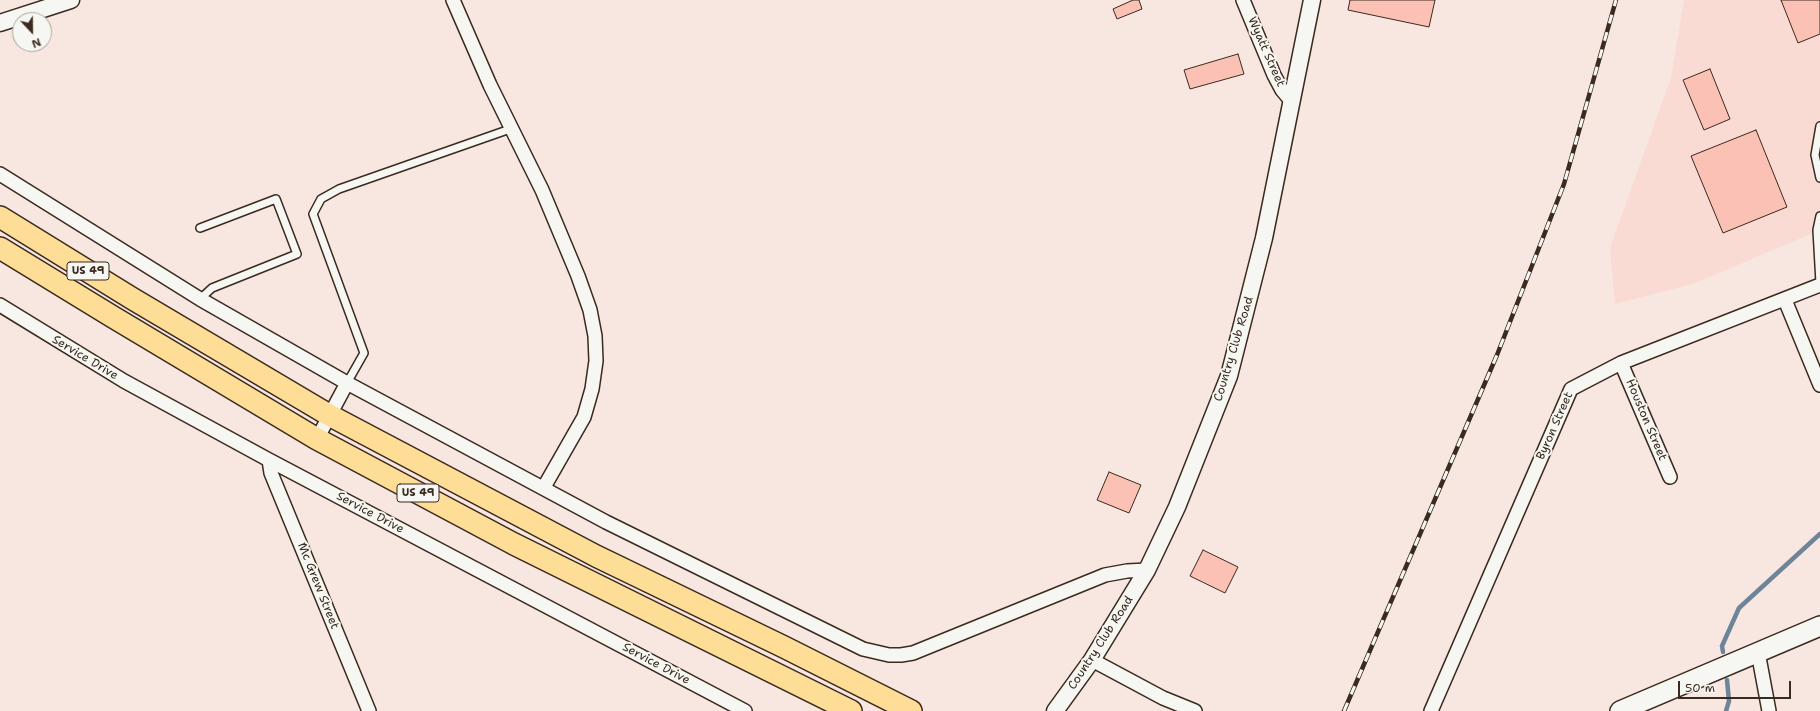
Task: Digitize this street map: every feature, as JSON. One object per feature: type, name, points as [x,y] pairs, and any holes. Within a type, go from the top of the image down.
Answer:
[{"type":"main road","name":"US 49","points":[[0,217],[132,299],[329,415],[596,556],[911,711]]},
{"type":"main road","name":"US 49","points":[[0,248],[113,318],[317,439],[514,544],[851,711]]},
{"type":"main road","points":[[1620,711],[1820,626]]},
{"type":"street","points":[[0,23],[71,0]]},
{"type":"street","points":[[453,0],[470,42],[542,190],[578,276],[590,310],[595,336],[596,361],[592,389],[584,417],[544,487]]},
{"type":"street","name":"Wyatt Street","points":[[1243,0],[1274,75],[1282,90],[1292,102]]},
{"type":"street","name":"Country Club Road","points":[[1055,711],[1092,660],[1147,570],[1177,507],[1229,376],[1264,238],[1312,0]]},
{"type":"street","points":[[0,174],[200,299],[347,383],[544,487],[606,522],[850,642],[876,653],[901,656],[913,653],[1105,575],[1127,571],[1147,570]]},
{"type":"street","name":"Byron Street","points":[[1431,711],[1571,389],[1621,363],[1785,300],[1820,284]]},
{"type":"street","points":[[1785,300],[1820,386]]},
{"type":"street","name":"Service Drive","points":[[0,305],[124,381],[269,460],[745,711]]},
{"type":"street","name":"Houston Street","points":[[1621,363],[1670,477]]},
{"type":"street","points":[[317,439],[347,383]]},
{"type":"street","name":"Mc Grew Street","points":[[269,460],[271,473],[369,711]]},
{"type":"street","points":[[1758,652],[1769,711]]},
{"type":"street","points":[[1092,660],[1163,698],[1194,711]]},
{"type":"lane","points":[[1820,126],[1815,155],[1820,178]]},
{"type":"lane","points":[[347,383],[364,353],[314,214],[321,199],[339,189],[513,128]]},
{"type":"lane","points":[[200,228],[276,199],[297,254],[212,288],[200,299]]},
{"type":"lane","points":[[1820,216],[1817,230],[1820,284]]},
{"type":"shaded area","points":[[1684,0],[1820,0],[1820,230],[1693,284],[1615,304],[1610,248],[1671,78]]},
{"type":"building","points":[[1133,0],[1139,0],[1142,9],[1117,19],[1113,9]]},
{"type":"building","points":[[1350,0],[1435,0],[1429,27],[1348,10]]},
{"type":"building","points":[[1781,0],[1820,0],[1820,34],[1798,43]]},
{"type":"building","points":[[1238,54],[1244,74],[1190,89],[1184,70]]},
{"type":"building","points":[[1710,69],[1730,119],[1704,130],[1683,80]]},
{"type":"building","points":[[1756,130],[1787,207],[1723,233],[1691,156]]},
{"type":"building","points":[[1109,472],[1141,485],[1129,513],[1097,500]]},
{"type":"building","points":[[1203,550],[1238,567],[1225,593],[1190,576]]},
{"type":"waterway","points":[[1723,652],[1722,646],[1739,608],[1820,534]]},
{"type":"waterway","points":[[1726,711],[1729,701],[1727,680]]},
{"type":"railway","points":[[1344,711],[1497,355],[1564,184],[1616,0]]}]
